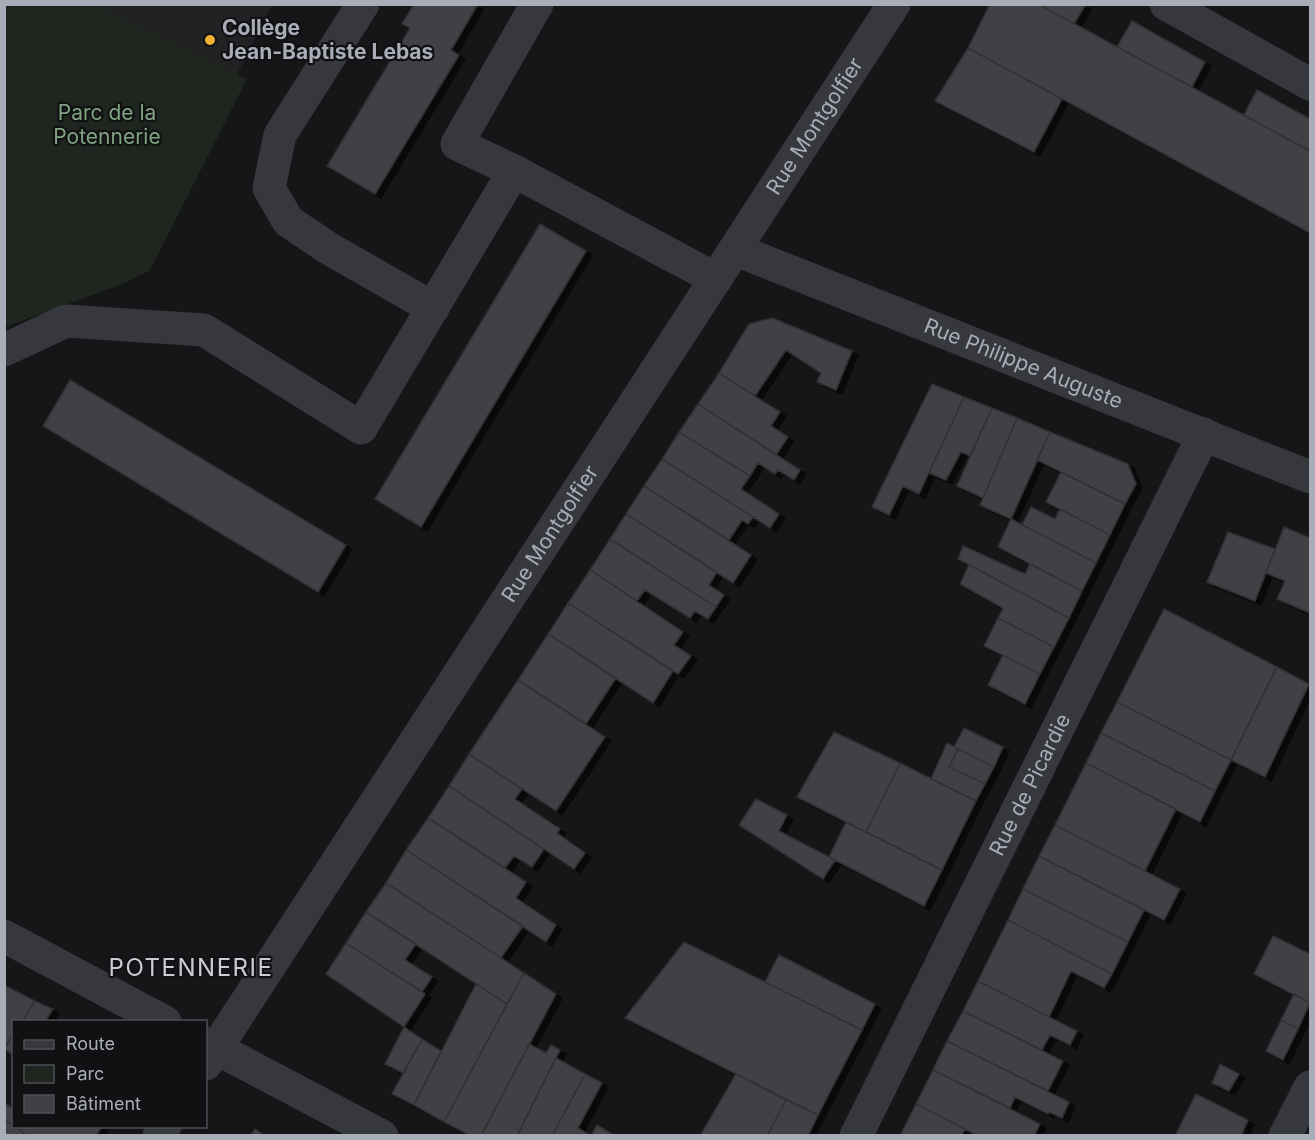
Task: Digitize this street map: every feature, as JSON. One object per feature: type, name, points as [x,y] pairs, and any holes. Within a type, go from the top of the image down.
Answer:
[{"type":"street","points":[[363,4],[280,135],[269,188],[288,221],[328,249],[433,308]]},
{"type":"street","points":[[537,4],[457,144],[514,171],[716,279]]},
{"type":"street","name":"Rue Montgolfier","points":[[209,1051],[736,250],[894,4]]},
{"type":"street","points":[[1166,4],[1311,84]]},
{"type":"street","points":[[4,350],[66,321],[204,330],[361,428],[514,171]]},
{"type":"street","name":"Rue Philippe Auguste","points":[[736,250],[1311,477]]},
{"type":"street","name":"Rue de Picardie","points":[[856,1136],[1203,434]]},
{"type":"street","points":[[4,936],[161,1020]]},
{"type":"street","points":[[209,1051],[382,1136]]},
{"type":"street","points":[[1285,1136],[1311,1087]]},
{"type":"shaded area","name":"Collège Jean-Baptiste Lebas","points":[[95,5],[272,5],[236,76]]},
{"type":"green space","name":"Parc de la Potennerie","points":[[5,5],[98,5],[247,79],[150,270],[125,283],[5,327]]},
{"type":"building","points":[[414,4],[478,4],[451,50],[459,55],[375,194],[327,166],[410,28],[402,24]]},
{"type":"building","points":[[990,4],[1038,4],[1310,151],[1310,233],[968,48]]},
{"type":"building","points":[[1038,4],[1086,4],[1074,24]]},
{"type":"building","points":[[1132,21],[1205,62],[1192,87],[1117,47]]},
{"type":"building","points":[[968,48],[1062,99],[1034,152],[935,101]]},
{"type":"building","points":[[1257,90],[1310,119],[1310,151],[1244,115]]},
{"type":"building","points":[[540,224],[586,251],[421,527],[375,499]]},
{"type":"building","points":[[772,318],[852,351],[836,390],[817,382],[821,373],[786,350],[755,396],[719,373],[749,324]]},
{"type":"building","points":[[719,373],[780,412],[771,426],[788,437],[776,455],[698,404]]},
{"type":"building","points":[[70,380],[346,545],[318,592],[43,426]]},
{"type":"building","points":[[932,384],[964,397],[919,494],[903,486],[889,515],[872,507]]},
{"type":"building","points":[[964,397],[992,408],[970,456],[961,452],[946,480],[929,473]]},
{"type":"building","points":[[698,404],[800,470],[794,480],[778,470],[775,474],[758,463],[750,476],[679,432]]},
{"type":"building","points":[[992,408],[1017,418],[983,498],[957,486]]},
{"type":"building","points":[[1017,418],[1050,432],[1011,519],[980,505]]},
{"type":"building","points":[[679,432],[750,476],[741,489],[779,514],[770,528],[662,459]]},
{"type":"building","points":[[1050,432],[1128,464],[1136,484],[1125,504],[1037,460]]},
{"type":"building","points":[[662,459],[753,517],[748,524],[742,520],[729,540],[644,486]]},
{"type":"building","points":[[1061,472],[1125,504],[1110,535],[1046,502]]},
{"type":"building","points":[[644,486],[751,555],[733,583],[626,514]]},
{"type":"building","points":[[1031,507],[1055,519],[1060,509],[1110,535],[1096,563],[1022,525]]},
{"type":"building","points":[[626,514],[717,572],[709,585],[724,595],[716,607],[610,539]]},
{"type":"building","points":[[1011,519],[1096,563],[1082,591],[998,547]]},
{"type":"building","points":[[1284,527],[1310,538],[1310,613],[1277,599],[1285,581],[1266,573]]},
{"type":"building","points":[[1228,532],[1275,549],[1255,601],[1207,582]]},
{"type":"building","points":[[610,539],[716,607],[708,619],[695,611],[690,618],[645,590],[637,601],[590,570]]},
{"type":"building","points":[[963,546],[1025,574],[1030,564],[1082,591],[1069,618],[958,559]]},
{"type":"building","points":[[969,565],[1069,618],[1054,647],[998,618],[1003,608],[960,584]]},
{"type":"building","points":[[590,570],[683,632],[674,645],[691,656],[678,674],[568,603]]},
{"type":"building","points":[[568,603],[673,671],[653,703],[548,634]]},
{"type":"building","points":[[1164,609],[1277,667],[1231,760],[1117,702]]},
{"type":"building","points":[[998,618],[1054,647],[1040,674],[984,646]]},
{"type":"building","points":[[548,634],[616,678],[586,724],[518,680]]},
{"type":"building","points":[[1003,655],[1040,674],[1025,704],[988,685]]},
{"type":"building","points":[[1277,667],[1309,684],[1265,777],[1231,760]]},
{"type":"building","points":[[518,680],[605,737],[556,811],[469,754]]},
{"type":"building","points":[[1117,702],[1231,760],[1215,791],[1101,733]]},
{"type":"building","points":[[964,728],[1003,747],[994,767],[954,747]]},
{"type":"building","points":[[834,732],[900,763],[866,832],[797,797]]},
{"type":"building","points":[[1101,733],[1215,791],[1200,822],[1086,763]]},
{"type":"building","points":[[947,743],[958,749],[949,767],[985,784],[976,801],[931,779]]},
{"type":"building","points":[[958,749],[994,767],[985,784],[949,767]]},
{"type":"building","points":[[469,754],[522,789],[515,799],[560,829],[557,833],[585,853],[574,869],[449,786]]},
{"type":"building","points":[[900,763],[976,801],[942,870],[866,832]]},
{"type":"building","points":[[1086,763],[1176,809],[1145,871],[1055,825]]},
{"type":"building","points":[[449,786],[544,849],[532,867],[514,856],[505,868],[428,818]]},
{"type":"building","points":[[756,799],[787,815],[779,831],[835,860],[823,879],[739,825]]},
{"type":"building","points":[[428,818],[526,882],[516,898],[556,925],[546,942],[406,850]]},
{"type":"building","points":[[846,822],[942,870],[924,906],[829,857]]},
{"type":"building","points":[[1055,825],[1180,889],[1164,920],[1039,856]]},
{"type":"building","points":[[406,850],[523,926],[501,958],[386,883]]},
{"type":"building","points":[[1039,856],[1144,910],[1128,942],[1023,889]]},
{"type":"building","points":[[386,883],[524,973],[507,1004],[366,912]]},
{"type":"building","points":[[1023,889],[1128,942],[1112,974],[1008,920]]},
{"type":"building","points":[[366,912],[416,944],[405,960],[432,977],[422,992],[346,943]]},
{"type":"building","points":[[1008,920],[1112,974],[1104,988],[1071,971],[1049,1017],[978,981]]},
{"type":"building","points":[[1273,936],[1310,954],[1310,1003],[1254,974]]},
{"type":"building","points":[[684,942],[862,1030],[818,1115],[625,1018]]},
{"type":"building","points":[[346,943],[425,994],[404,1027],[326,974]]},
{"type":"building","points":[[779,955],[875,1004],[862,1030],[765,982]]},
{"type":"building","points":[[524,973],[556,994],[481,1136],[471,1136],[444,1122]]},
{"type":"building","points":[[978,981],[1077,1031],[1070,1045],[1050,1035],[1042,1050],[963,1011]]},
{"type":"building","points":[[476,984],[507,1004],[444,1122],[414,1105]]},
{"type":"building","points":[[4,985],[35,1001],[23,1020],[12,1020],[12,1037],[4,1048]]},
{"type":"building","points":[[1294,994],[1310,1003],[1298,1029],[1281,1020]]},
{"type":"building","points":[[35,1001],[53,1009],[46,1020],[23,1020]]},
{"type":"building","points":[[963,1011],[1063,1061],[1048,1091],[947,1041]]},
{"type":"building","points":[[1281,1020],[1298,1029],[1283,1060],[1266,1051]]},
{"type":"building","points":[[404,1027],[422,1039],[403,1073],[385,1064]]},
{"type":"building","points":[[12,1037],[12,1054],[4,1049]]},
{"type":"building","points":[[422,1039],[441,1051],[414,1105],[392,1094]]},
{"type":"building","points":[[947,1041],[1069,1102],[1062,1118],[1049,1112],[1048,1114],[1015,1097],[1010,1108],[933,1070]]},
{"type":"building","points":[[529,1044],[546,1053],[551,1045],[560,1050],[517,1136],[481,1136]]},
{"type":"building","points":[[556,1058],[585,1074],[552,1136],[517,1136]]},
{"type":"building","points":[[1220,1064],[1239,1074],[1229,1091],[1212,1083]]},
{"type":"building","points":[[933,1070],[1040,1124],[1034,1136],[978,1136],[916,1104]]},
{"type":"building","points":[[585,1074],[602,1083],[578,1128],[591,1136],[552,1136]]},
{"type":"building","points":[[736,1074],[786,1100],[767,1136],[700,1136]]},
{"type":"building","points":[[1196,1094],[1248,1120],[1241,1136],[1175,1136]]},
{"type":"building","points":[[786,1100],[818,1115],[808,1136],[767,1136]]},
{"type":"building","points":[[4,1103],[12,1108],[12,1125],[4,1120]]},
{"type":"building","points":[[916,1104],[965,1129],[961,1136],[900,1136]]},
{"type":"building","points":[[4,1120],[12,1125],[12,1128],[17,1128],[28,1136],[4,1136]]},
{"type":"building","points":[[597,1125],[615,1136],[591,1136]]},
{"type":"building","points":[[17,1128],[101,1128],[96,1136],[28,1136]]},
{"type":"building","points":[[255,1129],[265,1136],[250,1136]]},
{"type":"place","name":"Collège Jean-Baptiste Lebas","points":[[210,40]]},
{"type":"district","name":"POTENNERIE","points":[[191,968]]}]
